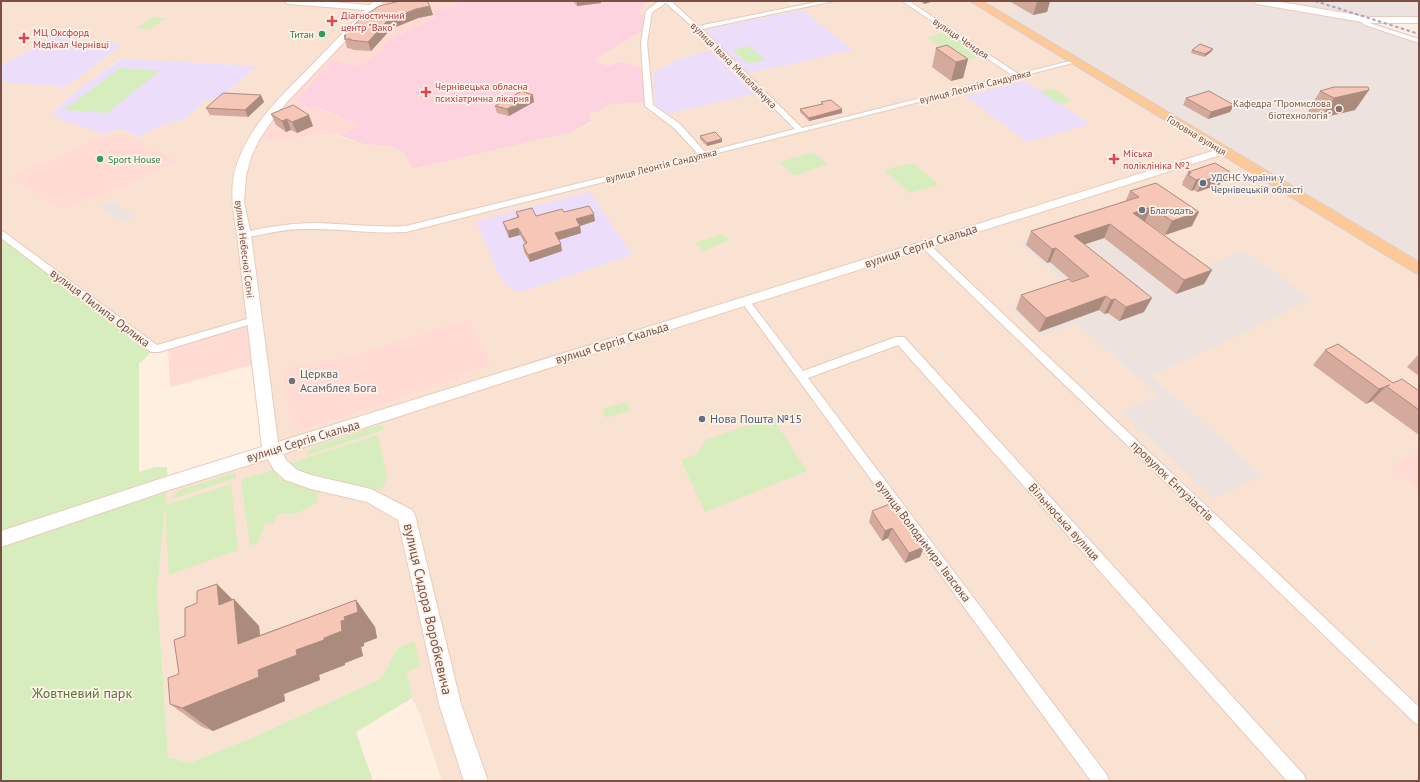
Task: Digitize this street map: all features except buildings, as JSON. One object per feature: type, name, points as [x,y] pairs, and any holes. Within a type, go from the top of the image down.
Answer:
[{"type":"main road","points":[[288,1],[376,4],[422,1]]},
{"type":"main road","points":[[343,1],[376,4],[403,1]]},
{"type":"main road","name":"Головна вулиця","points":[[975,1],[1419,269]]},
{"type":"main road","points":[[1257,1],[1360,19],[1419,20]]},
{"type":"main road","name":"вулиця Небесної Сотні","points":[[271,450],[244,235],[238,202],[238,185],[245,158],[253,140],[264,123],[282,101],[376,4]]},
{"type":"main road","name":"вулиця Сергія Скальда","points":[[1,539],[271,450],[384,416],[502,377],[746,302],[1223,151]]},
{"type":"main road","name":"вулиця Сидора Воробкевича","points":[[271,450],[280,465],[291,475],[312,482],[371,496],[406,515],[450,704],[476,781]]},
{"type":"street","points":[[668,1],[662,2],[649,10],[644,43],[649,106],[677,126],[703,154]]},
{"type":"street","name":"вулиця Івана Миколайчука","points":[[668,1],[800,130]]},
{"type":"street","points":[[697,28],[831,1]]},
{"type":"street","name":"вулиця Чендея","points":[[905,1],[1017,76]]},
{"type":"street","points":[[1360,19],[1367,24],[1419,41]]},
{"type":"street","name":"вулиця Леонтія Сандуляка","points":[[244,235],[290,227],[305,226],[381,231],[406,229],[1074,62]]},
{"type":"street","name":"вулиця Пилипа Орлика","points":[[1,234],[155,349],[254,320]]},
{"type":"street","name":"провулок Ентузіастів","points":[[925,245],[1419,717]]},
{"type":"street","name":"вулиця Володимира Івасюка","points":[[746,302],[1101,781]]},
{"type":"street","name":"Вільнюська вулиця","points":[[801,376],[900,340],[1298,781]]},
{"type":"shaded area","points":[[1,1],[421,1],[254,140],[291,139],[327,133],[364,144],[390,146],[403,152],[414,169],[572,132],[591,123],[590,112],[597,112],[611,103],[646,102],[626,64],[620,62],[609,66],[593,60],[612,48],[644,16],[637,13],[647,1],[786,1],[791,5],[812,1],[1004,1],[1020,10],[1001,15],[1419,268],[1419,450],[1388,467],[1419,491],[1419,781],[442,781],[421,717],[412,698],[407,673],[420,665],[397,649],[385,672],[378,680],[254,737],[189,763],[168,757],[157,592],[168,482],[271,450],[259,363],[155,348],[1,232],[1,82],[63,87],[67,86],[122,45],[52,37],[1,66]],"holes":[[[710,50],[655,104],[653,71],[662,69],[678,59]],[[120,59],[256,66],[207,99],[184,120],[168,123],[137,137],[119,128],[52,112],[80,88]],[[117,132],[175,163],[114,192],[61,210],[9,177],[92,141]],[[113,201],[134,217],[101,207]],[[1018,242],[1190,272],[1217,346],[1152,376],[1263,475],[1121,411],[1158,395],[1076,324],[1042,336],[1012,308],[1070,288]],[[470,318],[490,365],[465,373],[467,377],[303,430],[301,423],[292,426],[327,359],[334,360]]]},
{"type":"shaded area","points":[[421,1],[465,1],[456,3],[458,6],[434,11],[437,17],[387,41],[381,52],[360,66],[332,61],[296,101],[310,108],[314,106],[359,126],[341,136],[327,133],[291,139],[253,140],[264,125],[372,8]]},
{"type":"shaded area","name":"Чернівецька обласна психіатрична лікарня","points":[[465,1],[647,1],[638,13],[645,16],[642,31],[593,60],[609,66],[620,62],[641,67],[646,102],[611,104],[597,112],[590,112],[591,122],[572,132],[413,169],[403,152],[390,146],[364,144],[341,136],[359,126],[315,106],[310,108],[296,101],[332,61],[360,66],[381,52],[387,41],[437,17],[433,11],[457,6],[456,3]]},
{"type":"shaded area","points":[[1004,1],[1419,1],[1419,20],[1381,20],[1377,24],[1419,38],[1419,268],[1000,15],[1019,10]]},
{"type":"shaded area","points":[[802,10],[853,50],[749,73],[704,30]]},
{"type":"shaded area","points":[[52,37],[122,45],[67,86],[63,87],[1,82],[1,66]]},
{"type":"shaded area","points":[[710,50],[754,94],[666,114],[655,104],[653,71],[662,69],[678,59]]},
{"type":"shaded area","points":[[121,59],[257,66],[220,99],[207,99],[184,120],[168,123],[137,137],[119,128],[104,134],[62,120],[52,112],[80,88]]},
{"type":"shaded area","points":[[1025,81],[1090,124],[1027,142],[965,96]]},
{"type":"shaded area","points":[[117,132],[138,140],[176,162],[114,192],[61,210],[9,177],[92,141]]},
{"type":"shaded area","points":[[590,192],[632,255],[521,292],[513,290],[505,284],[498,273],[476,221]]},
{"type":"shaded area","points":[[113,201],[135,216],[122,222],[100,206]]},
{"type":"shaded area","points":[[1114,215],[1190,272],[1243,251],[1311,299],[1217,346],[1152,376],[1263,475],[1214,499],[1120,411],[1158,395],[1076,324],[1042,336],[1011,308],[1070,288],[1018,242]]},
{"type":"shaded area","points":[[470,318],[491,365],[465,373],[467,377],[303,430],[301,424],[292,426],[282,370],[314,361],[327,359],[334,360]]},
{"type":"shaded area","points":[[255,320],[259,363],[170,387],[168,351],[155,348]]},
{"type":"shaded area","points":[[1419,450],[1419,491],[1388,467]]},
{"type":"green space","points":[[152,17],[166,18],[151,29],[137,28]]},
{"type":"green space","points":[[947,32],[983,56],[961,61],[926,37]]},
{"type":"green space","points":[[749,46],[766,60],[748,64],[732,50]]},
{"type":"green space","points":[[120,68],[160,71],[107,113],[64,110]]},
{"type":"green space","points":[[1053,88],[1072,101],[1059,104],[1040,91]]},
{"type":"green space","points":[[813,152],[828,164],[794,176],[779,162]]},
{"type":"green space","points":[[913,163],[939,185],[909,193],[884,170]]},
{"type":"green space","name":"Жовтневий парк","points":[[1,232],[155,348],[139,364],[139,472],[155,467],[167,467],[168,482],[166,505],[231,484],[238,550],[169,575],[165,509],[157,592],[168,757],[189,763],[254,737],[378,680],[385,672],[397,649],[414,641],[420,665],[407,673],[412,698],[356,732],[373,781],[1,781]]},
{"type":"green space","points":[[721,234],[729,240],[704,251],[695,243]]},
{"type":"green space","points":[[626,402],[630,411],[606,418],[602,409]]},
{"type":"green space","points":[[772,417],[807,471],[705,512],[681,460],[697,454],[706,440]]},
{"type":"green space","points":[[379,425],[383,427],[384,430],[305,456],[312,447]]},
{"type":"green space","points":[[378,435],[387,478],[382,489],[372,491],[296,472],[288,464]]},
{"type":"green space","points":[[273,470],[282,480],[322,491],[316,494],[318,502],[298,513],[277,514],[273,523],[265,524],[258,543],[250,546],[241,480]]},
{"type":"green space","points":[[236,472],[236,478],[172,499],[179,490]]},
{"type":"railway","points":[[1315,1],[1419,34]]},
{"type":"place","name":"Діагностичний центр \"Вако\"","points":[[332,21]]},
{"type":"place","name":"Титан","points":[[322,34]]},
{"type":"place","name":"МЦ Оксфорд Медікал Чернівці","points":[[24,38]]},
{"type":"place","name":"Чернівецька обласна психіатрична лікарня","points":[[426,92]]},
{"type":"place","name":"Кафедра \"Промислова біотехнологія\"","points":[[1339,109]]},
{"type":"place","name":"Sport House","points":[[100,159]]},
{"type":"place","name":"Міська поліклініка №2","points":[[1114,159]]},
{"type":"place","name":"УДСНС України у Чернівецькій області","points":[[1203,183]]},
{"type":"place","name":"Благодать","points":[[1142,210]]},
{"type":"place","name":"Церква Асамблея Бога","points":[[292,381]]},
{"type":"place","name":"Нова Пошта №15","points":[[702,419]]}]
